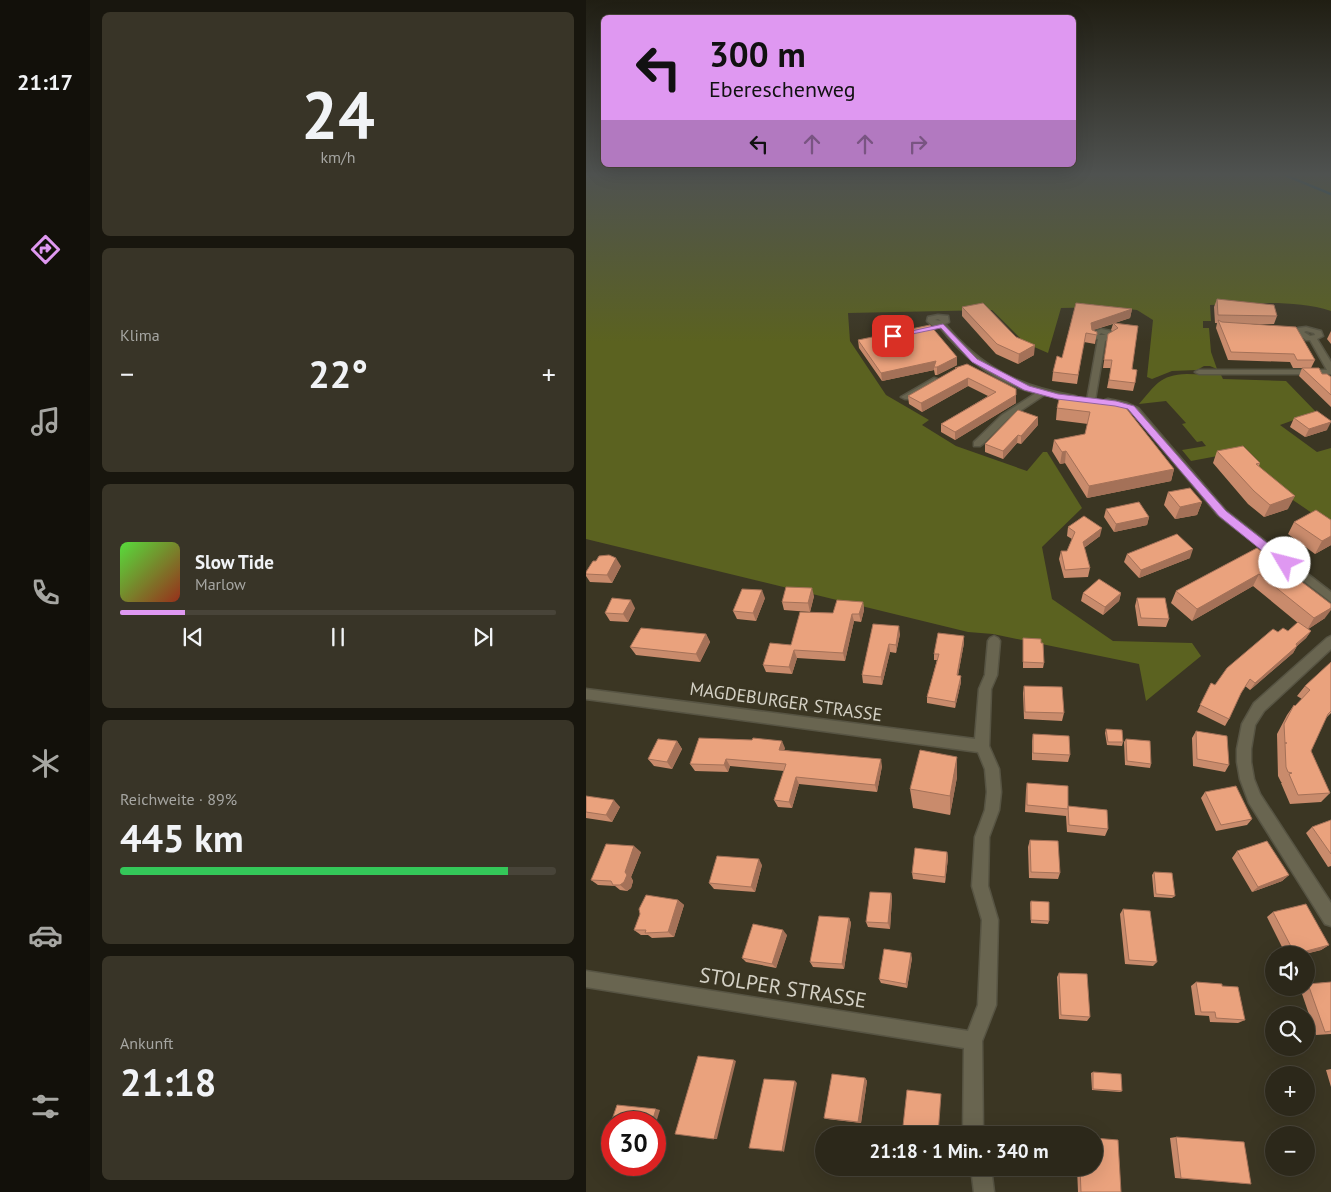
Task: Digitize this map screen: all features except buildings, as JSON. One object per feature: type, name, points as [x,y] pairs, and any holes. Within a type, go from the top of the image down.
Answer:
[{"type":"street","points":[[930,329],[942,325],[970,363],[1026,388],[1041,393],[1124,405],[1135,410],[1222,513],[1331,598]]},
{"type":"street","points":[[1199,372],[1331,370],[1313,338],[1302,335],[1301,330],[1289,329]]},
{"type":"street","points":[[1091,400],[1102,339]]},
{"type":"street","points":[[905,397],[948,374]]},
{"type":"street","points":[[976,444],[984,439],[1004,418],[1034,400],[1041,393]]},
{"type":"street","points":[[1331,640],[1259,706],[1249,724],[1244,749],[1247,779],[1254,798],[1331,918]]},
{"type":"street","points":[[973,1126],[973,1041],[987,1005],[990,920],[980,886],[982,837],[992,810],[994,792],[992,768],[982,746],[984,696],[992,675],[994,641]]},
{"type":"street","name":"MAGDEBURGER STRASSE","points":[[586,694],[982,746]]},
{"type":"street","name":"STOLPER STRASSE","points":[[586,979],[973,1041]]},
{"type":"street","points":[[982,1176],[984,1192]]},
{"type":"green space","points":[[586,231],[1331,231],[1331,311],[1317,307],[1287,304],[1210,305],[1211,321],[1203,321],[1203,328],[1209,328],[1211,352],[1217,369],[1204,366],[1197,370],[1172,371],[1152,379],[1147,377],[1153,320],[1137,310],[1109,307],[1061,308],[1048,353],[1025,343],[992,310],[848,313],[850,341],[886,395],[929,420],[922,425],[956,446],[1027,471],[1043,452],[1047,452],[1082,508],[1042,547],[1052,599],[1113,641],[1192,643],[1201,656],[1146,701],[1139,664],[993,634],[968,632],[586,539]]},
{"type":"green space","points":[[1187,374],[1221,375],[1223,379],[1286,381],[1316,412],[1280,425],[1317,452],[1331,448],[1331,526],[1287,496],[1244,451],[1191,461],[1182,450],[1206,446],[1202,441],[1197,442],[1182,424],[1186,423],[1166,401],[1139,404],[1159,382],[1170,376]]},
{"type":"route","points":[[893,336],[943,326],[975,361],[1026,388],[1057,396],[1116,403],[1135,410],[1222,513],[1241,530],[1285,563]]}]
